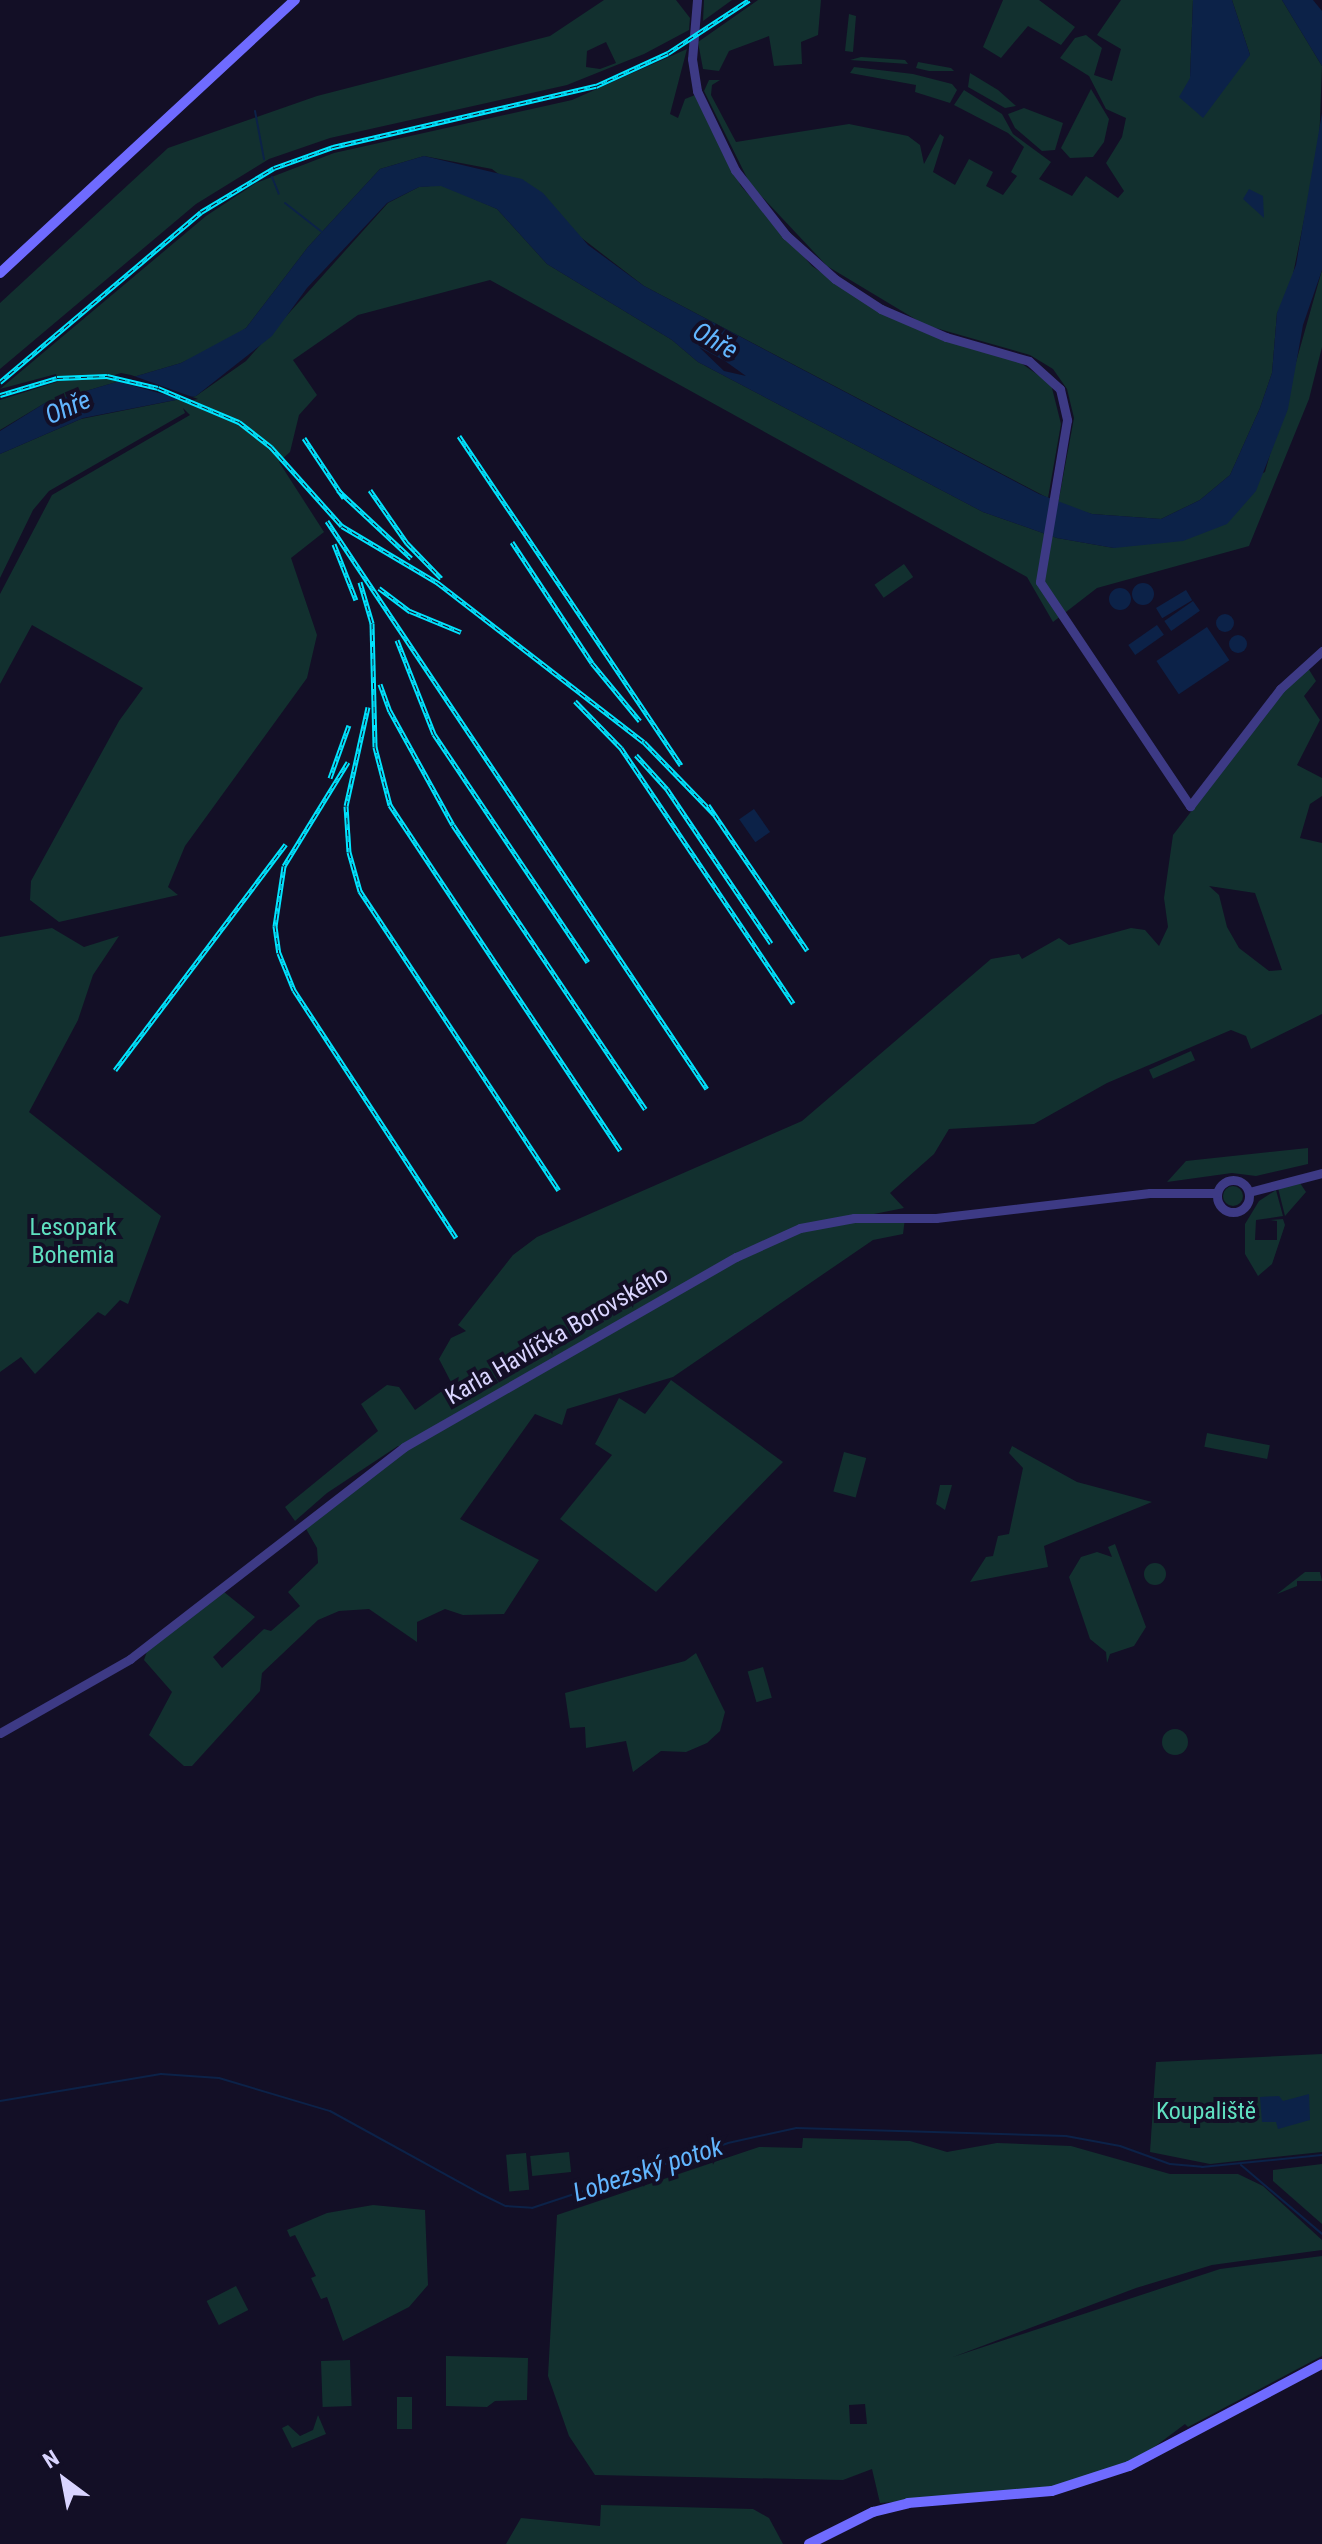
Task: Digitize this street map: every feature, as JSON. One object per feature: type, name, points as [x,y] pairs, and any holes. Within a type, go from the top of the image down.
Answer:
[{"type":"main road","points":[[0,273],[295,0]]},
{"type":"main road","points":[[809,2544],[873,2512],[908,2503],[1052,2491],[1129,2466],[1322,2364]]},
{"type":"street","points":[[697,0],[693,75],[707,116],[739,177],[776,224],[821,268],[897,318],[1029,361],[1053,379],[1064,398],[1067,420],[1039,572],[1051,603],[1190,806],[1280,689],[1322,651]]},
{"type":"street","points":[[1249,1192],[1322,1173]]},
{"type":"street","points":[[1234,1180],[1249,1192],[1246,1206],[1233,1212],[1221,1206],[1217,1193],[1234,1180]]},
{"type":"street","name":"Karla Havlíčka Borovského","points":[[0,1733],[130,1659],[404,1447],[736,1257],[800,1228],[854,1218],[936,1218],[1150,1193],[1217,1193]]},
{"type":"green space","points":[[604,0],[676,0],[690,18],[689,30],[644,54],[567,85],[330,138],[269,159],[196,204],[0,369],[0,303],[168,148],[317,96],[550,36]],"holes":[[[606,42],[616,63],[600,69],[586,67],[587,51]]]},
{"type":"green space","points":[[704,0],[732,0],[703,21]]},
{"type":"green space","points":[[758,0],[821,0],[818,35],[801,42],[802,64],[774,66],[769,36],[729,51],[719,71],[703,69],[698,42]]},
{"type":"green space","points":[[1003,0],[1039,0],[1075,27],[1061,45],[1028,26],[1001,58],[983,47]]},
{"type":"green space","points":[[1121,0],[1193,0],[1190,78],[1250,55],[1232,0],[1282,0],[1322,66],[1319,146],[1289,294],[1277,313],[1272,373],[1260,408],[1230,475],[1200,500],[1161,519],[1092,514],[1058,504],[1074,418],[1067,389],[1053,369],[1030,355],[925,325],[827,266],[750,184],[704,91],[709,80],[720,80],[712,85],[711,95],[736,142],[849,124],[908,136],[920,145],[924,164],[940,134],[944,137],[933,172],[955,185],[969,159],[993,172],[986,186],[1003,195],[1017,176],[1011,172],[1024,147],[1008,133],[954,105],[964,90],[1002,114],[1013,134],[1051,162],[1039,179],[1072,196],[1086,176],[1118,198],[1124,191],[1106,163],[1122,137],[1126,118],[1106,109],[1089,76],[1060,58],[1075,38],[1086,35],[1102,48],[1094,75],[1112,81],[1121,49],[1097,35]]},
{"type":"green space","points":[[849,14],[856,16],[853,52],[845,51]]},
{"type":"green space","points":[[687,49],[670,114],[678,118],[685,99],[695,95],[741,186],[812,266],[870,306],[1018,361],[1051,384],[1061,424],[1048,498],[644,286],[492,169],[424,156],[380,169],[308,247],[246,328],[226,342],[181,363],[45,403],[0,430],[0,400],[57,382],[56,374],[0,389],[206,216],[256,183],[334,153],[572,100]]},
{"type":"green space","points":[[861,57],[905,60],[908,64],[850,60]]},
{"type":"green space","points":[[918,62],[951,68],[954,71],[916,68]]},
{"type":"green space","points":[[854,67],[913,74],[952,84],[957,90],[950,103],[915,92],[916,85],[850,73]]},
{"type":"green space","points":[[970,73],[998,90],[1016,106],[1005,108],[968,87]]},
{"type":"green space","points":[[1091,89],[1109,119],[1104,142],[1093,157],[1070,158],[1061,148]]},
{"type":"green space","points":[[1024,108],[1063,123],[1055,150],[1042,151],[1015,128],[1008,114]]},
{"type":"green space","points":[[442,185],[497,209],[547,264],[672,340],[698,362],[983,512],[1057,538],[1114,548],[1265,472],[1322,270],[1322,347],[1309,399],[1249,546],[1097,588],[1053,622],[1027,577],[490,280],[358,315],[293,360],[317,395],[299,415],[290,452],[279,462],[324,532],[291,558],[317,635],[307,678],[185,846],[168,887],[178,895],[59,922],[30,900],[31,881],[119,721],[143,688],[32,625],[0,684],[0,594],[52,495],[190,415],[183,408],[185,413],[49,491],[33,510],[0,578],[0,454],[81,419],[196,396],[246,361],[388,203],[419,187]]},
{"type":"green space","points":[[904,564],[913,577],[884,598],[875,585]]},
{"type":"green space","points":[[1308,668],[1316,681],[1304,696],[1320,720],[1297,765],[1322,778],[1322,796],[1310,804],[1300,838],[1322,843],[1322,1014],[1251,1049],[1246,1036],[1231,1030],[1107,1083],[1034,1124],[949,1129],[934,1154],[890,1193],[904,1208],[859,1217],[905,1218],[903,1234],[873,1240],[673,1377],[567,1409],[562,1425],[535,1414],[460,1519],[539,1560],[504,1614],[463,1615],[445,1609],[417,1622],[417,1642],[369,1609],[339,1611],[318,1620],[262,1673],[260,1691],[192,1766],[184,1766],[149,1735],[172,1692],[144,1660],[147,1651],[224,1592],[255,1617],[213,1657],[222,1668],[264,1629],[271,1631],[300,1606],[288,1592],[318,1563],[317,1548],[305,1527],[403,1447],[398,1446],[327,1493],[295,1521],[285,1507],[378,1431],[361,1404],[387,1385],[399,1387],[415,1410],[452,1384],[439,1359],[451,1338],[466,1331],[458,1325],[513,1255],[537,1237],[802,1121],[991,959],[1019,954],[1022,959],[1059,938],[1069,945],[1131,928],[1145,930],[1159,946],[1168,927],[1164,898],[1173,835],[1283,692]],"holes":[[[1209,886],[1255,893],[1282,970],[1269,971],[1239,948],[1227,927],[1219,895]]]},
{"type":"green space","name":"Lesopark Bohemia","points":[[52,928],[84,947],[119,936],[93,975],[78,1020],[29,1112],[161,1216],[128,1304],[120,1300],[105,1316],[98,1312],[35,1374],[21,1357],[0,1372],[0,937]]},
{"type":"green space","points":[[1191,1051],[1195,1060],[1153,1079],[1149,1070]]},
{"type":"green space","points":[[1308,1148],[1308,1164],[1256,1176],[1232,1173],[1167,1182],[1186,1161]]},
{"type":"green space","points":[[1300,1183],[1306,1192],[1285,1216],[1278,1188]]},
{"type":"green space","points":[[1233,1186],[1240,1189],[1243,1196],[1240,1203],[1233,1206],[1226,1203],[1223,1196],[1226,1189]]},
{"type":"green space","points":[[1276,1190],[1283,1216],[1256,1220],[1255,1240],[1277,1240],[1277,1221],[1270,1220],[1283,1219],[1285,1225],[1272,1264],[1258,1276],[1245,1254],[1245,1224],[1259,1201]]},
{"type":"green space","points":[[671,1380],[783,1462],[656,1592],[560,1519],[612,1455],[595,1444],[619,1398],[645,1414]]},
{"type":"green space","points":[[1207,1433],[1270,1445],[1267,1459],[1204,1447]]},
{"type":"green space","points":[[1012,1446],[1077,1482],[1152,1502],[1044,1546],[1048,1567],[970,1582],[986,1557],[993,1556],[998,1536],[1009,1534],[1023,1468],[1009,1453]]},
{"type":"green space","points":[[844,1452],[866,1458],[856,1498],[833,1492]]},
{"type":"green space","points":[[940,1485],[952,1485],[945,1510],[936,1504]]},
{"type":"green space","points":[[1115,1544],[1146,1627],[1134,1646],[1110,1654],[1107,1663],[1106,1652],[1090,1639],[1069,1577],[1081,1557],[1097,1552],[1112,1557],[1108,1547]]},
{"type":"green space","points":[[1155,1563],[1166,1574],[1155,1585],[1144,1574]]},
{"type":"green space","points":[[1305,1572],[1320,1572],[1322,1581],[1297,1581],[1297,1586],[1277,1594]]},
{"type":"green space","points":[[696,1653],[725,1712],[720,1731],[707,1743],[686,1752],[661,1751],[633,1772],[626,1741],[586,1748],[585,1727],[570,1728],[565,1693],[685,1661]]},
{"type":"green space","points":[[763,1667],[772,1698],[756,1702],[748,1671]]},
{"type":"green space","points":[[1175,1729],[1185,1732],[1188,1742],[1185,1752],[1175,1755],[1165,1752],[1162,1742],[1165,1732]]},
{"type":"green space","name":"Koupaliště","points":[[1322,2054],[1322,2152],[1210,2164],[1150,2152],[1156,2062]]},
{"type":"green space","points":[[803,2138],[910,2141],[947,2152],[997,2143],[1071,2146],[1170,2174],[1238,2174],[1263,2186],[1322,2240],[1322,2250],[1212,2265],[1136,2288],[953,2357],[1220,2269],[1322,2256],[1322,2356],[1188,2427],[1185,2424],[1129,2466],[1052,2491],[880,2503],[872,2469],[843,2480],[595,2475],[569,2436],[548,2376],[557,2215],[759,2147],[802,2148]],"holes":[[[865,2404],[867,2424],[850,2424],[849,2405]]]},
{"type":"green space","points":[[569,2152],[571,2172],[532,2176],[530,2156]]},
{"type":"green space","points":[[526,2153],[529,2190],[509,2192],[506,2155]]},
{"type":"green space","points":[[1322,2164],[1322,2224],[1273,2181],[1273,2170]]},
{"type":"green space","points":[[373,2205],[425,2210],[428,2285],[409,2307],[343,2341],[327,2297],[321,2299],[311,2278],[316,2276],[295,2235],[290,2237],[287,2230],[327,2213]]},
{"type":"green space","points":[[236,2286],[248,2310],[219,2325],[207,2301]]},
{"type":"green space","points":[[446,2356],[528,2358],[527,2400],[495,2401],[487,2407],[446,2406]]},
{"type":"green space","points":[[350,2360],[352,2406],[323,2407],[321,2361]]},
{"type":"green space","points":[[397,2397],[412,2397],[412,2429],[397,2429]]},
{"type":"green space","points":[[318,2415],[326,2434],[292,2448],[282,2428],[288,2425],[300,2436],[313,2430]]},
{"type":"green space","points":[[601,2505],[753,2509],[769,2518],[783,2544],[506,2544],[521,2518],[600,2526]]},
{"type":"water","points":[[1193,0],[1232,0],[1250,55],[1203,118],[1179,97],[1190,78]]},
{"type":"water","points":[[1282,0],[1313,0],[1322,11],[1322,66]]},
{"type":"water","name":"Ohře","points":[[1322,113],[1322,270],[1303,325],[1288,409],[1256,491],[1227,524],[1183,541],[1114,548],[1057,538],[983,512],[698,362],[672,340],[547,264],[497,209],[441,186],[419,187],[387,203],[307,288],[272,336],[196,396],[83,418],[0,454],[0,431],[45,403],[181,363],[246,328],[308,247],[380,169],[424,156],[522,179],[543,193],[588,245],[644,286],[1039,494],[1092,514],[1161,519],[1200,500],[1230,475],[1272,373],[1277,313],[1296,265]],"holes":[[[699,347],[746,376],[724,371]]]},
{"type":"water","points":[[1249,189],[1263,196],[1264,218],[1243,199]]},
{"type":"water","points":[[1143,583],[1154,594],[1143,605],[1132,594]]},
{"type":"water","points":[[1120,588],[1131,599],[1120,610],[1109,599]]},
{"type":"water","points":[[1186,590],[1192,600],[1162,618],[1156,608]]},
{"type":"water","points":[[1193,601],[1200,611],[1171,631],[1164,621]]},
{"type":"water","points":[[1225,614],[1234,623],[1225,632],[1216,623]]},
{"type":"water","points":[[1157,625],[1164,635],[1135,655],[1128,645]]},
{"type":"water","points":[[1207,627],[1229,660],[1179,694],[1156,661]]},
{"type":"water","points":[[1238,635],[1247,644],[1238,653],[1229,644]]},
{"type":"water","points":[[754,809],[770,832],[755,842],[739,819]]},
{"type":"water","points":[[1309,2094],[1310,2120],[1278,2129],[1276,2122],[1262,2122],[1260,2097],[1279,2096],[1283,2101]]},
{"type":"pier","points":[[121,373],[198,399],[188,401],[105,378]]},
{"type":"waterway","points":[[255,111],[264,159]]},
{"type":"waterway","points":[[272,177],[279,194]]},
{"type":"waterway","points":[[285,203],[322,232]]},
{"type":"waterway","name":"Lobezský potok","points":[[0,2101],[161,2074],[219,2078],[330,2111],[481,2194],[506,2206],[532,2208],[728,2143],[796,2128],[1066,2136],[1120,2146],[1170,2164],[1202,2167],[1322,2155]]},
{"type":"waterway","points":[[1241,2165],[1322,2234]]},
{"type":"railway","points":[[0,382],[201,212],[274,168],[333,147],[596,86],[668,53],[749,0]]},
{"type":"railway","points":[[0,395],[57,378],[107,376],[158,388],[239,422],[271,447],[342,526],[438,583],[644,742],[714,814]]},
{"type":"railway","points":[[459,436],[681,765]]},
{"type":"railway","points":[[304,438],[344,498]]},
{"type":"railway","points":[[338,490],[411,558]]},
{"type":"railway","points":[[370,490],[407,543],[441,578]]},
{"type":"railway","points":[[327,521],[707,1089]]},
{"type":"railway","points":[[512,542],[592,663],[640,721]]},
{"type":"railway","points":[[334,544],[356,600]]},
{"type":"railway","points":[[360,582],[372,623],[375,747],[390,805],[620,1150]]},
{"type":"railway","points":[[379,588],[410,611],[461,632]]},
{"type":"railway","points":[[397,640],[434,734],[588,962]]},
{"type":"railway","points":[[380,684],[390,711],[453,825],[645,1109]]},
{"type":"railway","points":[[575,701],[621,748],[793,1003]]},
{"type":"railway","points":[[368,707],[346,806],[349,852],[360,891],[559,1190]]},
{"type":"railway","points":[[330,778],[349,725]]},
{"type":"railway","points":[[636,755],[667,789],[771,943]]},
{"type":"railway","points":[[348,762],[284,866],[275,926],[279,953],[294,990],[456,1238]]},
{"type":"railway","points":[[708,805],[807,950]]},
{"type":"railway","points":[[115,1070],[286,844]]}]
